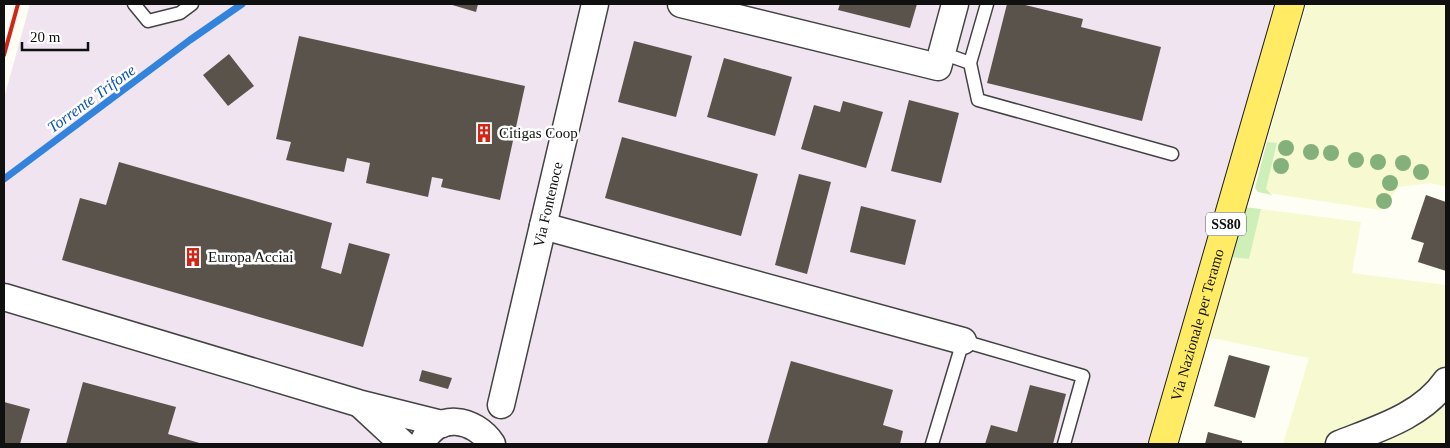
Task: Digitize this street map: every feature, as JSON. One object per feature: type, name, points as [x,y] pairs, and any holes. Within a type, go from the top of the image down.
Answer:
[{"type":"main road","name":"Via Nazionale per Teramo","points":[[1163,444],[1290,4]]},
{"type":"street","name":"Via Fontenoce","points":[[492,444],[595,4]]},
{"type":"street","points":[[681,4],[938,67],[955,4]]},
{"type":"street","points":[[543,226],[963,341]]},
{"type":"street","points":[[4,297],[358,402],[476,427],[485,434],[492,444]]},
{"type":"street","points":[[1339,444],[1411,413],[1428,401],[1446,382]]},
{"type":"street","points":[[358,402],[403,444]]},
{"type":"street","points":[[422,444],[432,430],[454,423],[477,421],[486,417],[501,405]]},
{"type":"lane","points":[[134,4],[148,21],[180,12],[192,4]]},
{"type":"lane","points":[[987,4],[970,63],[978,100],[1172,154]]},
{"type":"lane","points":[[942,53],[970,63]]},
{"type":"lane","points":[[932,444],[963,341],[1083,376],[1064,444]]},
{"type":"shaded area","points":[[30,4],[1278,4],[1151,444],[4,444],[4,98]]},
{"type":"green space","points":[[1307,4],[1446,4],[1446,187],[1431,183],[1399,187],[1380,210],[1268,193],[1266,189],[1277,144],[1267,142]]},
{"type":"green space","points":[[1267,142],[1277,143],[1266,189],[1272,195],[1258,192],[1255,188]]},
{"type":"green space","points":[[1244,207],[1261,209],[1249,259],[1230,257]]},
{"type":"green space","points":[[1261,209],[1361,222],[1352,273],[1446,285],[1446,374],[1433,394],[1328,444],[1283,444],[1309,358],[1207,337],[1230,257],[1249,259]]},
{"type":"green space","points":[[1446,381],[1446,444],[1339,444]]},
{"type":"building","points":[[449,4],[478,4],[476,12]]},
{"type":"building","points":[[840,4],[917,4],[910,28],[838,10]]},
{"type":"building","points":[[1007,4],[1021,4],[1083,19],[1081,27],[1161,47],[1142,121],[987,83]]},
{"type":"building","points":[[299,36],[525,86],[500,200],[441,187],[443,179],[432,177],[428,197],[366,183],[370,163],[347,158],[344,172],[286,160],[291,142],[276,139]]},
{"type":"building","points":[[634,41],[692,56],[676,117],[618,102]]},
{"type":"building","points":[[229,54],[254,86],[228,106],[203,75]]},
{"type":"building","points":[[724,58],[792,77],[775,136],[707,117]]},
{"type":"building","points":[[909,100],[959,113],[941,183],[891,171]]},
{"type":"building","points":[[843,101],[883,112],[866,168],[801,149],[814,105],[840,112]]},
{"type":"building","points":[[622,137],[758,174],[741,236],[605,198]]},
{"type":"building","name":"Europa Acciai","points":[[119,162],[332,223],[321,268],[341,274],[349,243],[390,254],[363,347],[62,260],[80,198],[106,205]]},
{"type":"building","points":[[799,174],[831,182],[807,274],[775,265]]},
{"type":"building","points":[[1426,195],[1446,202],[1446,271],[1418,262],[1424,243],[1411,239]]},
{"type":"building","points":[[861,206],[916,220],[905,265],[850,252]]},
{"type":"building","points":[[1229,355],[1270,366],[1255,418],[1214,406]]},
{"type":"building","points":[[791,361],[893,390],[883,425],[903,431],[900,444],[767,444]]},
{"type":"building","points":[[422,370],[452,378],[448,389],[419,381]]},
{"type":"building","points":[[83,382],[176,407],[168,434],[203,444],[66,444]]},
{"type":"building","points":[[1030,385],[1066,394],[1053,444],[985,444],[991,425],[1017,432]]},
{"type":"building","points":[[4,402],[30,409],[20,444],[4,444]]},
{"type":"building","points":[[1208,432],[1242,441],[1242,444],[1205,444]]},
{"type":"waterway","name":"Torrente Trifone","points":[[4,179],[190,40],[242,4]]},
{"type":"railway","points":[[4,55],[18,4]]},
{"type":"place","name":"Citigas Coop","points":[[484,133]]},
{"type":"place","name":"Europa Acciai","points":[[193,257]]}]
